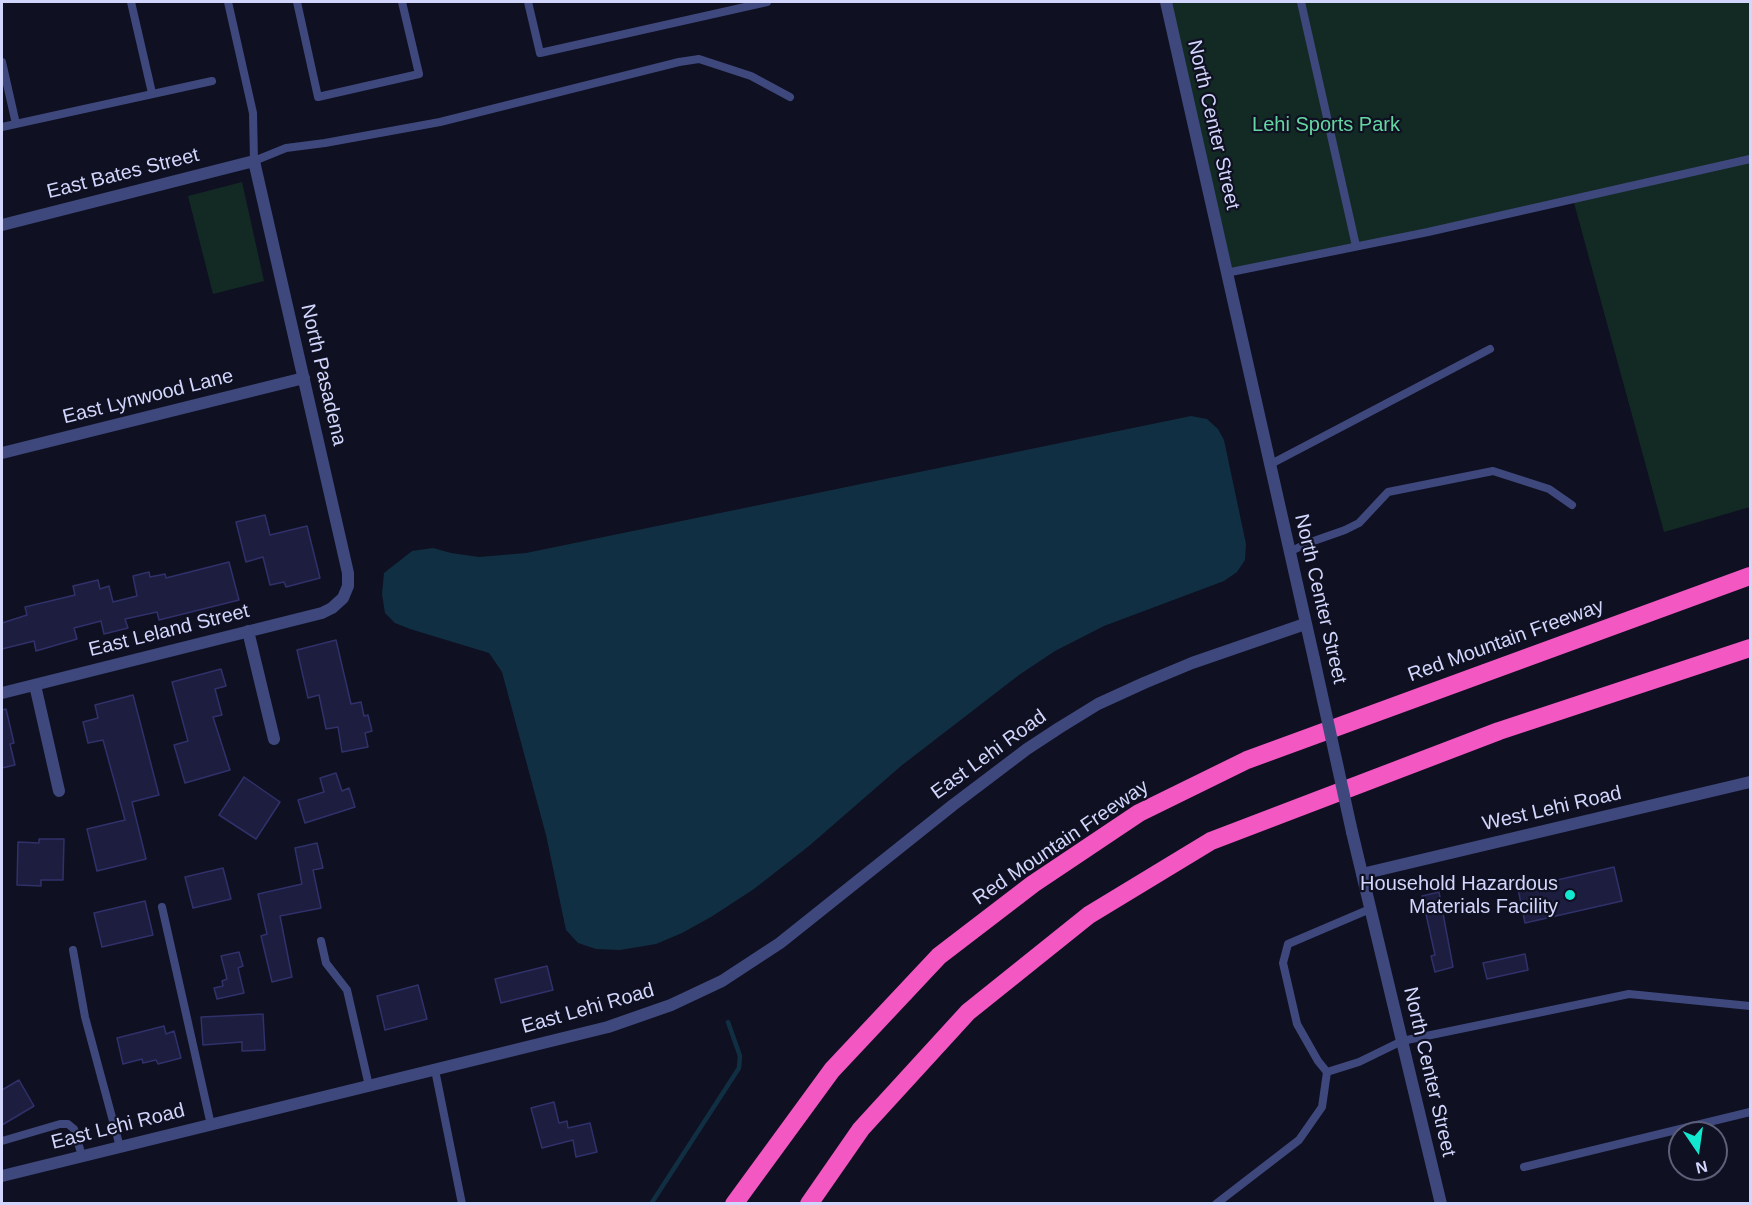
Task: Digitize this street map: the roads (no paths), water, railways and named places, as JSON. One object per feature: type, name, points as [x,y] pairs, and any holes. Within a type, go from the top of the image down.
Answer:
[{"type":"highway","name":"Red Mountain Freeway","points":[[734,1203],[832,1070],[882,1014],[939,956],[1033,884],[1139,813],[1247,760],[1700,595],[1750,574]]},
{"type":"highway","points":[[809,1203],[861,1129],[968,1012],[1089,915],[1201,847],[1499,732],[1750,648]]},
{"type":"highway","points":[[1727,656],[1750,653]]},
{"type":"street","name":"North Center Street","points":[[1166,2],[1352,832],[1441,1203]]},
{"type":"street","name":"East Bates Street","points":[[2,225],[254,160]]},
{"type":"street","name":"North Pasadena","points":[[254,160],[348,573],[348,586],[343,598]]},
{"type":"street","name":"East Lynwood Lane","points":[[2,453],[304,378]]},
{"type":"street","name":"East Leland Street","points":[[2,693],[322,613],[343,598]]},
{"type":"street","name":"East Lehi Road","points":[[2,1176],[637,1018],[722,981],[780,943],[1026,748],[1059,728],[1144,682],[1305,624]]},
{"type":"street","points":[[248,631],[274,739]]},
{"type":"street","points":[[35,685],[59,791]]},
{"type":"street","name":"West Lehi Road","points":[[1362,874],[1750,782]]},
{"type":"lane","points":[[131,2],[152,93]]},
{"type":"lane","points":[[228,2],[254,113],[254,160],[279,149],[440,122],[679,62],[699,59],[751,76],[790,97]]},
{"type":"lane","points":[[297,2],[318,97],[419,74],[402,2]]},
{"type":"lane","points":[[528,2],[540,53],[767,2]]},
{"type":"lane","points":[[1301,2],[1356,246]]},
{"type":"lane","points":[[2,62],[16,124]]},
{"type":"lane","points":[[2,127],[212,81]]},
{"type":"lane","points":[[1226,273],[1750,159]]},
{"type":"lane","points":[[1269,465],[1490,349]]},
{"type":"lane","points":[[1289,552],[1359,523],[1388,492],[1493,471],[1549,489],[1572,506]]},
{"type":"lane","points":[[162,907],[211,1125]]},
{"type":"lane","points":[[1216,1203],[1299,1140],[1322,1107],[1327,1072],[1318,1061],[1297,1024],[1283,963],[1288,944],[1370,909]]},
{"type":"lane","points":[[321,941],[326,963],[347,990],[369,1086]]},
{"type":"lane","points":[[73,950],[85,1017],[120,1147]]},
{"type":"lane","points":[[1327,1072],[1359,1062],[1402,1041],[1629,994],[1750,1006]]},
{"type":"lane","points":[[435,1070],[462,1203]]},
{"type":"lane","points":[[1524,1167],[1750,1112]]},
{"type":"lane","points":[[2,1141],[60,1124],[68,1124],[75,1129],[82,1156]]},
{"type":"water","points":[[1191,416],[1207,419],[1218,429],[1224,440],[1246,544],[1245,560],[1237,572],[1224,581],[1104,626],[1055,651],[1019,675],[901,766],[809,846],[754,889],[711,917],[656,944],[620,950],[596,949],[578,943],[566,930],[546,835],[502,672],[489,653],[410,629],[395,623],[385,613],[382,594],[384,573],[412,551],[433,548],[479,557],[526,553]]},
{"type":"waterway","points":[[651,1204],[739,1068],[740,1056],[728,1022]]},
{"type":"place","name":"Household Hazardous Materials Facility","points":[[1570,895]]},
{"type":"park label","name":"Lehi Sports Park","points":[[1326,125]]}]
